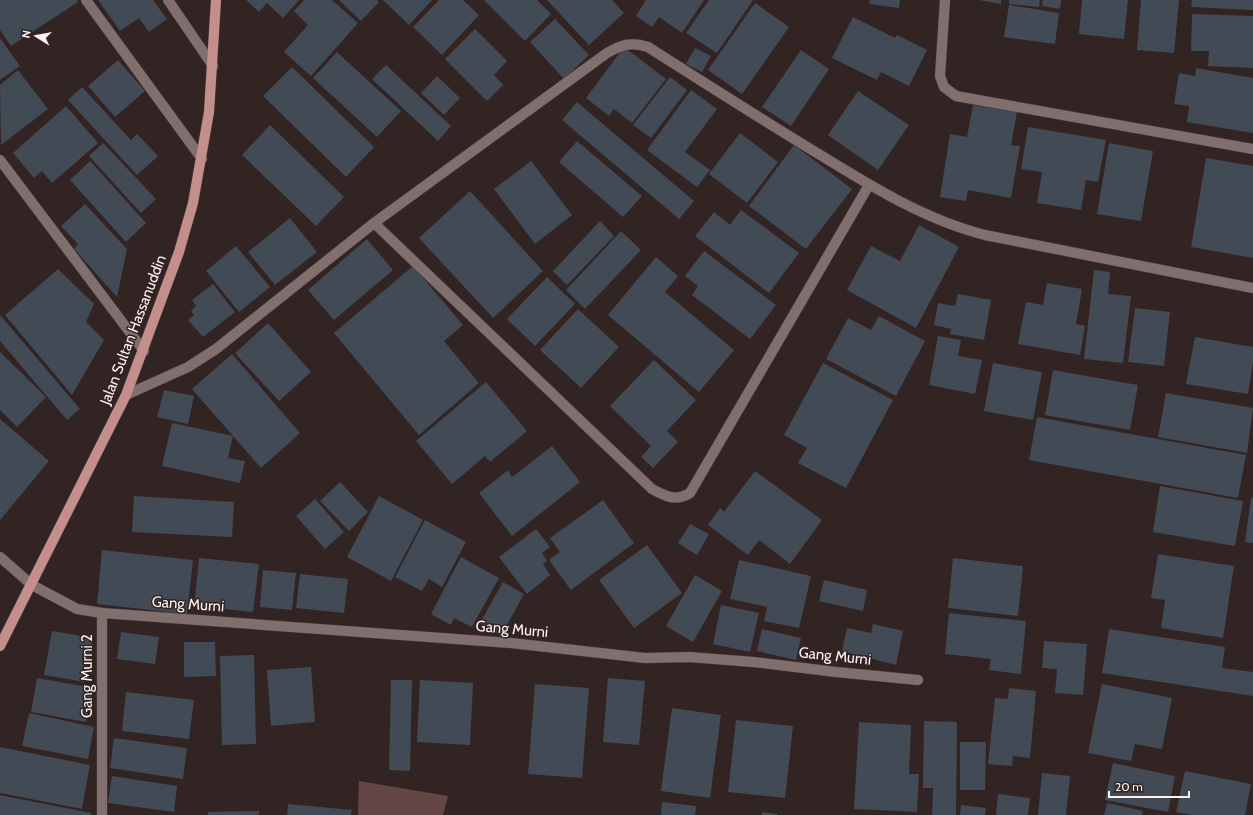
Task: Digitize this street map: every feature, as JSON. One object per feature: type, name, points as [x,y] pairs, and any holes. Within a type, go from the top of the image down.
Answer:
[{"type":"main road","name":"Jalan Sultan Hassanuddin","points":[[0,646],[32,585],[126,395],[144,351],[180,252],[193,203],[202,159],[213,66],[216,0]]},
{"type":"street","points":[[86,0],[202,159]]},
{"type":"street","points":[[168,0],[213,66]]},
{"type":"street","points":[[945,0],[940,76],[944,87],[956,96],[1253,149]]},
{"type":"street","points":[[126,395],[188,367],[216,349],[374,223],[607,53],[621,45],[630,43],[648,47],[869,185],[925,214],[957,228],[985,235],[1253,288]]},
{"type":"street","points":[[0,160],[144,351]]},
{"type":"street","points":[[374,223],[652,489],[665,496],[682,498],[690,493],[869,185]]},
{"type":"street","name":"Gang Murni 2","points":[[0,557],[32,585],[77,609],[102,613],[102,815]]},
{"type":"street","name":"Gang Murni","points":[[102,613],[511,643],[645,658],[689,657],[746,661],[918,680]]},
{"type":"shaded area","points":[[359,781],[448,796],[443,815],[358,815]]},
{"type":"building","points":[[0,0],[77,0],[78,2],[11,46],[0,30]]},
{"type":"building","points":[[98,0],[153,0],[167,19],[149,32],[139,18],[120,31]]},
{"type":"building","points":[[246,0],[299,0],[283,18],[267,3],[259,12]]},
{"type":"building","points":[[304,0],[332,0],[358,23],[311,76],[284,52],[308,25],[294,11]]},
{"type":"building","points":[[339,0],[377,0],[379,2],[361,21]]},
{"type":"building","points":[[383,0],[432,0],[409,25]]},
{"type":"building","points":[[439,0],[463,0],[479,15],[442,55],[413,27]]},
{"type":"building","points":[[484,0],[537,0],[551,14],[525,41]]},
{"type":"building","points":[[547,0],[612,0],[624,13],[589,45]]},
{"type":"building","points":[[646,0],[704,0],[682,33],[659,17],[652,27],[636,16]]},
{"type":"building","points":[[709,0],[753,0],[717,53],[686,33]]},
{"type":"building","points":[[870,0],[900,0],[899,8],[869,4]]},
{"type":"building","points":[[979,0],[1001,0],[1001,4]]},
{"type":"building","points":[[1009,0],[1040,0],[1039,7],[1009,4]]},
{"type":"building","points":[[1043,0],[1061,0],[1060,9],[1042,6]]},
{"type":"building","points":[[1082,0],[1128,0],[1124,39],[1079,34]]},
{"type":"building","points":[[1141,0],[1179,0],[1174,53],[1137,50]]},
{"type":"building","points":[[1192,0],[1253,0],[1253,10],[1191,7]]},
{"type":"building","points":[[755,3],[789,27],[742,94],[708,70]]},
{"type":"building","points":[[1009,5],[1059,13],[1055,44],[1004,37]]},
{"type":"building","points":[[1192,14],[1253,16],[1253,68],[1208,66],[1209,51],[1191,51]]},
{"type":"building","points":[[853,17],[895,38],[897,35],[927,50],[909,86],[881,72],[877,80],[832,58]]},
{"type":"building","points":[[555,19],[589,55],[564,79],[530,42]]},
{"type":"building","points":[[475,29],[507,61],[494,75],[503,85],[487,101],[445,59]]},
{"type":"building","points":[[0,38],[20,66],[0,80]]},
{"type":"building","points":[[624,47],[666,79],[632,123],[614,109],[609,116],[586,98]]},
{"type":"building","points":[[695,48],[711,56],[702,72],[686,64]]},
{"type":"building","points":[[801,50],[829,69],[791,126],[762,107]]},
{"type":"building","points":[[337,52],[401,111],[377,137],[313,78]]},
{"type":"building","points":[[118,60],[145,91],[115,117],[88,86]]},
{"type":"building","points":[[386,65],[451,126],[438,141],[372,79]]},
{"type":"building","points":[[292,67],[374,147],[346,177],[263,96]]},
{"type":"building","points":[[1196,68],[1253,78],[1253,133],[1187,122],[1189,106],[1174,104],[1179,73],[1195,76]]},
{"type":"building","points":[[18,70],[48,109],[1,145],[0,85]]},
{"type":"building","points":[[437,76],[460,98],[444,115],[421,93]]},
{"type":"building","points":[[670,77],[687,90],[651,138],[633,125]]},
{"type":"building","points":[[82,87],[131,140],[137,134],[158,156],[137,175],[68,100]]},
{"type":"building","points":[[691,90],[717,109],[685,152],[710,170],[697,187],[647,150]]},
{"type":"building","points":[[858,91],[909,125],[878,170],[828,135]]},
{"type":"building","points":[[577,102],[694,201],[679,219],[562,120]]},
{"type":"building","points":[[973,105],[1017,112],[1011,145],[1020,146],[1011,198],[968,190],[966,201],[940,197],[950,134],[967,137]]},
{"type":"building","points":[[66,106],[98,143],[52,183],[42,171],[34,178],[13,153]]},
{"type":"building","points":[[270,125],[344,197],[316,226],[242,155]]},
{"type":"building","points":[[1028,127],[1106,140],[1098,182],[1086,180],[1081,210],[1037,203],[1042,172],[1021,169]]},
{"type":"building","points":[[740,133],[778,162],[747,203],[709,174]]},
{"type":"building","points":[[577,141],[642,196],[623,217],[559,162]]},
{"type":"building","points":[[103,143],[156,199],[141,213],[89,156]]},
{"type":"building","points":[[1109,143],[1153,151],[1141,221],[1097,214]]},
{"type":"building","points":[[794,145],[852,189],[806,249],[749,206]]},
{"type":"building","points":[[1206,158],[1253,166],[1253,258],[1191,247]]},
{"type":"building","points":[[90,161],[146,223],[126,242],[70,180]]},
{"type":"building","points":[[531,161],[572,215],[535,244],[494,189]]},
{"type":"building","points":[[470,191],[543,271],[493,318],[419,238]]},
{"type":"building","points":[[85,204],[127,249],[117,297],[74,249],[78,244],[61,226]]},
{"type":"building","points":[[741,210],[799,253],[769,293],[695,236],[714,212],[730,225]]},
{"type":"building","points":[[290,218],[317,252],[275,285],[248,252]]},
{"type":"building","points":[[600,221],[614,236],[567,285],[553,271]]},
{"type":"building","points":[[919,225],[959,247],[916,328],[847,290],[871,246],[900,261]]},
{"type":"building","points":[[621,231],[641,250],[585,309],[566,290]]},
{"type":"building","points":[[367,239],[393,270],[334,320],[308,290]]},
{"type":"building","points":[[236,246],[270,287],[239,312],[206,271]]},
{"type":"building","points":[[704,251],[776,305],[750,339],[692,295],[698,286],[685,276]]},
{"type":"building","points":[[656,257],[678,276],[665,292],[734,350],[699,392],[608,315]]},
{"type":"building","points":[[413,266],[463,325],[444,341],[479,383],[419,435],[334,333]]},
{"type":"building","points":[[58,269],[94,304],[86,322],[104,340],[72,395],[5,315]]},
{"type":"building","points":[[1094,270],[1110,272],[1108,294],[1131,296],[1123,363],[1084,359]]},
{"type":"building","points":[[547,277],[575,304],[535,346],[507,319]]},
{"type":"building","points":[[1047,283],[1082,289],[1076,324],[1085,326],[1080,355],[1018,344],[1026,302],[1043,305]]},
{"type":"building","points":[[213,284],[235,312],[203,337],[188,320],[194,315],[191,311],[196,306],[192,300]]},
{"type":"building","points":[[958,294],[991,300],[984,340],[950,334],[951,329],[934,325],[938,303],[955,306]]},
{"type":"building","points":[[1135,308],[1170,312],[1164,366],[1128,362]]},
{"type":"building","points":[[578,309],[619,347],[581,388],[540,350]]},
{"type":"building","points":[[0,315],[80,409],[67,420],[0,341]]},
{"type":"building","points":[[879,316],[925,341],[896,396],[826,359],[848,318],[871,330]]},
{"type":"building","points":[[268,323],[311,372],[279,401],[235,353]]},
{"type":"building","points":[[938,336],[961,340],[958,356],[982,360],[975,394],[929,385]]},
{"type":"building","points":[[1195,337],[1253,347],[1253,362],[1248,394],[1186,384]]},
{"type":"building","points":[[0,352],[46,397],[17,427],[0,410]]},
{"type":"building","points":[[232,354],[300,433],[261,468],[192,389]]},
{"type":"building","points":[[654,360],[696,400],[667,431],[678,442],[653,468],[641,457],[651,446],[610,406]]},
{"type":"building","points":[[823,363],[893,400],[846,488],[798,463],[807,448],[784,435]]},
{"type":"building","points":[[993,363],[1042,372],[1033,420],[984,411]]},
{"type":"building","points":[[1053,370],[1138,385],[1130,430],[1045,415]]},
{"type":"building","points":[[486,382],[527,431],[490,462],[485,456],[452,484],[416,441]]},
{"type":"building","points":[[164,390],[194,396],[188,424],[157,417]]},
{"type":"building","points":[[1166,393],[1253,408],[1247,453],[1158,437]]},
{"type":"building","points":[[1037,417],[1246,455],[1238,498],[1029,460]]},
{"type":"building","points":[[0,419],[49,461],[0,520]]},
{"type":"building","points":[[172,423],[233,436],[228,458],[245,461],[240,483],[162,466]]},
{"type":"building","points":[[552,446],[580,482],[512,536],[479,493],[508,470],[512,477]]},
{"type":"building","points":[[755,471],[822,520],[790,564],[759,540],[748,555],[708,525],[720,508],[724,512]]},
{"type":"building","points":[[340,482],[368,512],[349,531],[320,501]]},
{"type":"building","points":[[1160,486],[1243,501],[1235,546],[1153,532]]},
{"type":"building","points":[[134,496],[234,502],[232,537],[132,532]]},
{"type":"building","points":[[379,496],[423,520],[391,581],[347,557]]},
{"type":"building","points":[[1251,498],[1253,498],[1253,543],[1245,542]]},
{"type":"building","points":[[315,499],[344,532],[325,549],[296,516]]},
{"type":"building","points":[[603,500],[634,543],[571,590],[549,560],[560,552],[550,538]]},
{"type":"building","points":[[425,520],[466,542],[442,587],[429,579],[422,591],[395,577]]},
{"type":"building","points":[[690,524],[709,534],[697,555],[678,543]]},
{"type":"building","points":[[536,529],[550,547],[542,553],[547,561],[543,564],[550,575],[527,594],[499,557]]},
{"type":"building","points":[[647,545],[682,593],[634,628],[599,580]]},
{"type":"building","points":[[102,550],[193,560],[187,614],[97,604]]},
{"type":"building","points":[[1158,554],[1234,566],[1223,638],[1161,628],[1165,600],[1151,598]]},
{"type":"building","points":[[461,557],[499,578],[472,627],[454,618],[451,625],[431,614]]},
{"type":"building","points":[[199,558],[259,564],[253,612],[194,606]]},
{"type":"building","points":[[953,558],[1023,566],[1018,616],[948,608]]},
{"type":"building","points":[[739,560],[811,576],[799,628],[764,621],[767,607],[730,599]]},
{"type":"building","points":[[263,570],[296,573],[292,610],[260,607]]},
{"type":"building","points":[[300,574],[348,579],[344,613],[296,608]]},
{"type":"building","points":[[695,575],[722,591],[693,642],[666,626]]},
{"type":"building","points":[[824,580],[867,590],[863,611],[819,601]]},
{"type":"building","points":[[503,582],[524,594],[501,636],[480,623]]},
{"type":"building","points":[[721,605],[759,613],[750,652],[713,644]]},
{"type":"building","points":[[949,613],[1026,621],[1021,674],[989,670],[991,659],[945,654]]},
{"type":"building","points":[[873,624],[903,631],[896,665],[842,651],[847,628],[871,633]]},
{"type":"building","points":[[762,629],[801,638],[796,660],[757,651]]},
{"type":"building","points":[[1109,629],[1225,647],[1222,668],[1253,672],[1253,696],[1102,673]]},
{"type":"building","points":[[52,631],[93,638],[85,682],[44,675]]},
{"type":"building","points":[[121,632],[159,637],[155,664],[117,659]]},
{"type":"building","points":[[1044,641],[1087,644],[1083,695],[1055,693],[1057,669],[1042,668]]},
{"type":"building","points":[[184,642],[215,642],[216,676],[184,677]]},
{"type":"building","points":[[254,655],[256,744],[222,745],[220,656]]},
{"type":"building","points":[[311,667],[315,722],[271,726],[267,670]]},
{"type":"building","points":[[37,678],[93,688],[86,722],[31,712]]},
{"type":"building","points":[[608,678],[645,681],[639,745],[603,742]]},
{"type":"building","points":[[391,680],[412,680],[410,771],[389,770]]},
{"type":"building","points":[[420,680],[473,683],[470,745],[417,742]]},
{"type":"building","points":[[535,684],[589,688],[582,778],[528,774]]},
{"type":"building","points":[[1102,684],[1172,698],[1162,749],[1135,744],[1131,761],[1088,753]]},
{"type":"building","points":[[1009,688],[1036,691],[1030,758],[1013,756],[1012,766],[988,764],[995,698],[1008,699]]},
{"type":"building","points":[[126,692],[194,700],[189,739],[122,731]]},
{"type":"building","points":[[672,708],[721,715],[710,798],[661,791]]},
{"type":"building","points":[[29,713],[94,727],[88,759],[22,746]]},
{"type":"building","points":[[736,720],[793,726],[785,798],[728,792]]},
{"type":"building","points":[[924,721],[957,722],[956,815],[932,815],[933,788],[923,788]]},
{"type":"building","points":[[859,722],[911,725],[909,774],[919,774],[917,812],[854,809]]},
{"type":"building","points":[[114,738],[187,748],[183,779],[110,768]]},
{"type":"building","points":[[960,742],[986,742],[985,790],[960,790]]},
{"type":"building","points":[[0,747],[90,765],[82,809],[0,793]]},
{"type":"building","points":[[1113,763],[1175,776],[1168,812],[1105,800]]},
{"type":"building","points":[[1185,771],[1251,784],[1245,815],[1193,815],[1176,812]]},
{"type":"building","points":[[1042,773],[1070,776],[1066,815],[1038,815]]},
{"type":"building","points":[[112,776],[177,786],[174,812],[108,803]]},
{"type":"building","points":[[998,794],[1030,798],[1028,815],[996,815]]},
{"type":"building","points":[[0,795],[91,813],[91,815],[0,815]]},
{"type":"building","points":[[662,802],[696,806],[695,815],[661,815]]},
{"type":"building","points":[[1107,803],[1143,811],[1142,815],[1104,815]]},
{"type":"building","points":[[288,804],[352,810],[351,815],[287,815]]},
{"type":"building","points":[[961,805],[986,808],[985,815],[960,815]]},
{"type":"building","points":[[259,811],[259,815],[208,815],[208,812]]},
{"type":"building","points":[[762,812],[777,814],[777,815],[762,815]]}]
